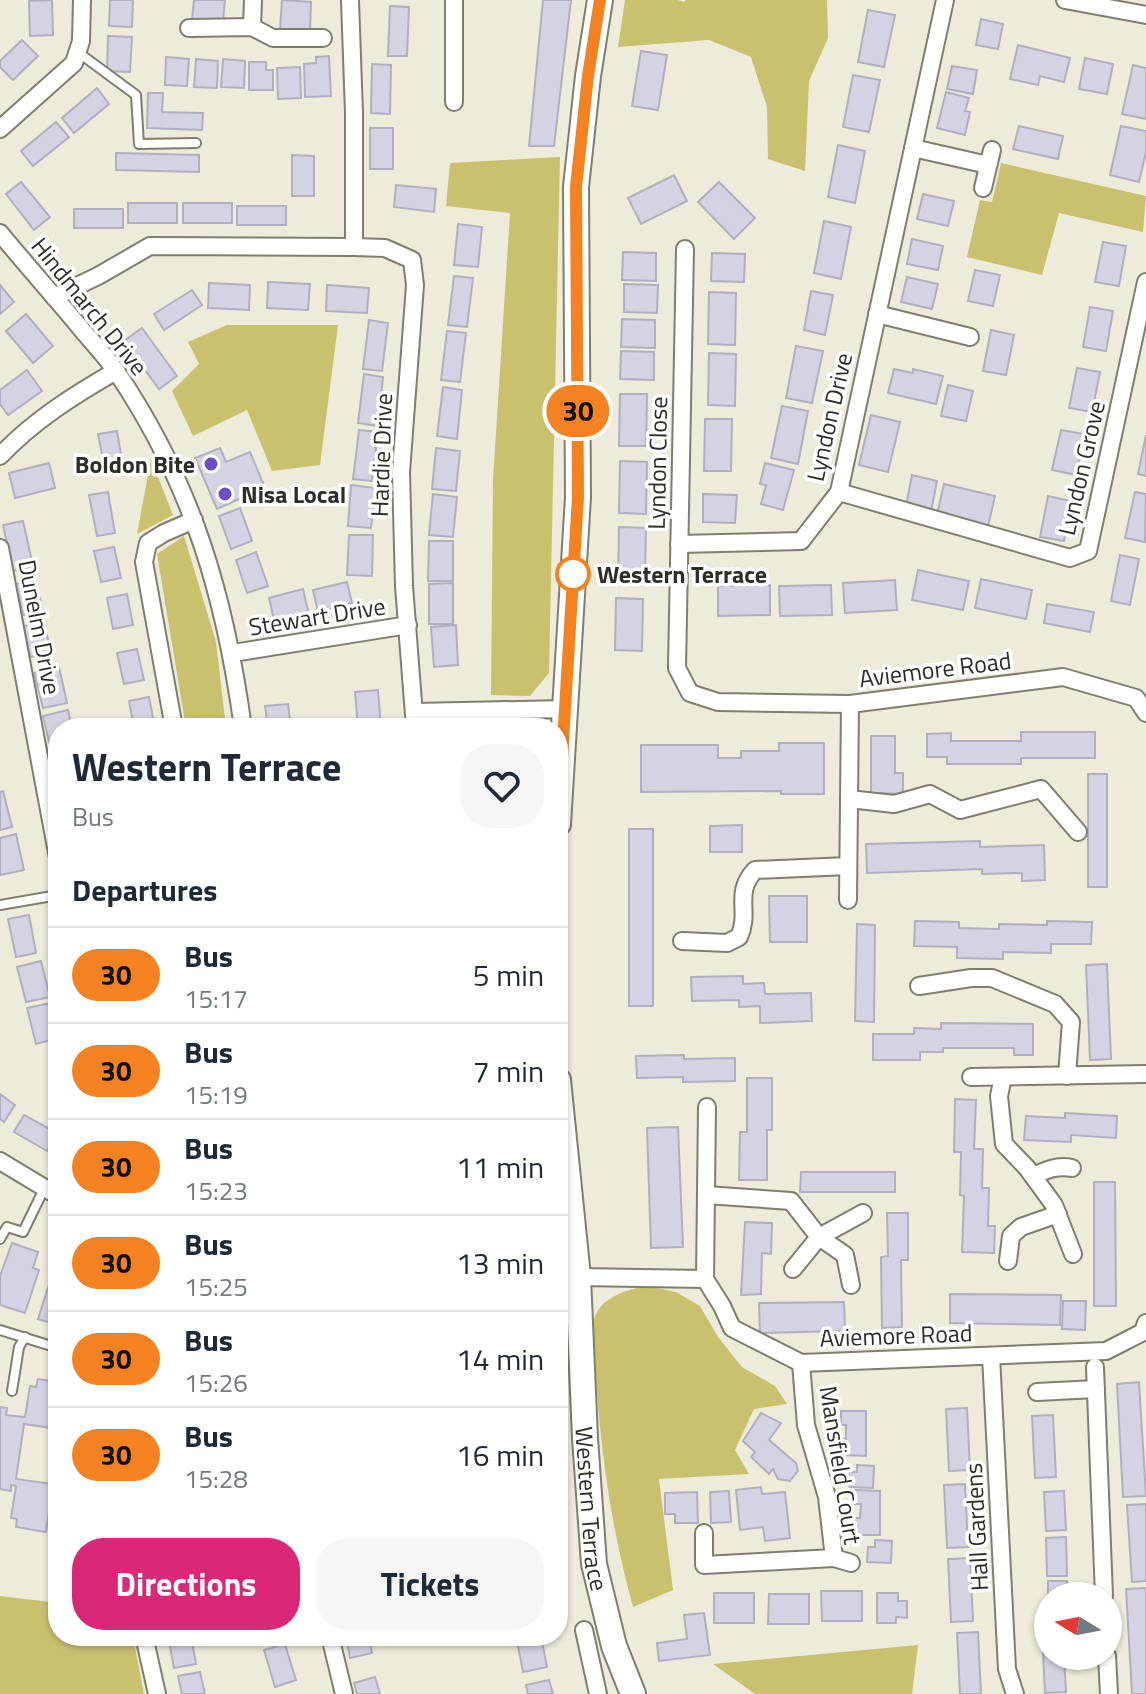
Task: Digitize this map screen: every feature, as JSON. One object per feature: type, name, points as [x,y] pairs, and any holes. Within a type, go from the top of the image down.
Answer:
[{"type":"main road","points":[[564,718],[578,497],[576,187],[600,0]]},
{"type":"main road","name":"Western Terrace","points":[[568,1178],[578,1277],[594,1564],[614,1646],[633,1694]]},
{"type":"street","points":[[0,129],[67,72],[79,53],[82,0]]},
{"type":"street","points":[[252,27],[253,0]]},
{"type":"street","points":[[454,0],[454,102]]},
{"type":"street","name":"Lyndon Drive","points":[[679,544],[801,541],[839,492],[945,0]]},
{"type":"street","points":[[1065,0],[1146,15]]},
{"type":"street","points":[[350,1],[354,247]]},
{"type":"street","points":[[189,28],[252,27],[273,38],[323,38]]},
{"type":"street","points":[[913,148],[990,158],[983,188]]},
{"type":"street","name":"Hindmarch Drive","points":[[0,233],[116,371],[171,463],[194,520],[221,604],[233,653],[242,718]]},
{"type":"street","name":"Hardie Drive","points":[[54,297],[150,246],[385,248],[412,260],[415,285],[401,472],[404,586],[415,718]]},
{"type":"street","name":"Lyndon Close","points":[[685,249],[677,668],[690,693],[718,702]]},
{"type":"street","name":"Lyndon Grove","points":[[839,492],[1070,558],[1088,551],[1146,282]]},
{"type":"street","points":[[877,314],[970,337]]},
{"type":"street","points":[[0,456],[23,432],[81,391],[116,371]]},
{"type":"street","points":[[172,718],[144,562],[148,543],[194,520]]},
{"type":"street","name":"Dunelm Drive","points":[[0,548],[7,617],[48,811]]},
{"type":"street","name":"Stewart Drive","points":[[233,653],[408,625]]},
{"type":"street","name":"Aviemore Road","points":[[718,702],[850,704],[1063,677],[1136,698],[1146,713]]},
{"type":"street","points":[[848,900],[850,704]]},
{"type":"street","name":"Hardie Drive","points":[[442,718],[565,709]]},
{"type":"street","points":[[849,799],[894,804],[930,794],[960,810],[1041,789],[1078,832]]},
{"type":"street","points":[[682,941],[727,943],[739,937],[745,925],[744,882],[755,870],[848,866]]},
{"type":"street","points":[[919,986],[992,978],[1055,1004],[1071,1022],[1067,1076]]},
{"type":"street","points":[[971,1077],[1146,1074]]},
{"type":"street","points":[[1003,1077],[999,1096],[1004,1144],[1033,1176],[1058,1214],[1073,1254]]},
{"type":"street","points":[[578,1277],[705,1279],[707,1107]]},
{"type":"street","points":[[0,1161],[48,1191]]},
{"type":"street","points":[[1033,1176],[1048,1169],[1072,1168]]},
{"type":"street","points":[[706,1195],[791,1201],[819,1237],[845,1255],[851,1285]]},
{"type":"street","points":[[793,1269],[819,1237],[863,1213]]},
{"type":"street","points":[[1008,1261],[1011,1236],[1021,1227],[1058,1214]]},
{"type":"street","name":"Aviemore Road","points":[[705,1279],[732,1328],[801,1363],[1106,1351],[1143,1332],[1146,1323]]},
{"type":"street","name":"Hall Gardens","points":[[991,1356],[1007,1669],[1015,1694]]},
{"type":"street","name":"Mansfield Court","points":[[704,1533],[704,1565],[842,1561],[806,1425],[801,1363]]},
{"type":"street","points":[[1095,1367],[1103,1582]]},
{"type":"street","points":[[1037,1392],[1096,1389]]},
{"type":"street","points":[[584,1630],[598,1694]]},
{"type":"street","points":[[146,1646],[157,1694]]},
{"type":"street","points":[[332,1646],[344,1694]]},
{"type":"street","points":[[1108,1670],[1109,1694]]},
{"type":"lane","points":[[79,53],[136,95],[139,144],[196,143]]},
{"type":"lane","points":[[0,905],[48,897]]},
{"type":"lane","points":[[0,1239],[7,1227],[23,1232],[48,1197]]},
{"type":"lane","points":[[0,1330],[48,1345]]},
{"type":"lane","points":[[12,1391],[19,1347],[25,1337]]},
{"type":"shaded area","points":[[625,0],[827,0],[828,38],[809,81],[805,171],[768,159],[767,107],[751,57],[709,40],[618,47]]},
{"type":"shaded area","points":[[560,157],[549,673],[530,696],[491,695],[493,480],[510,213],[446,206],[450,163]]},
{"type":"shaded area","points":[[1001,163],[1146,196],[1143,232],[1059,213],[1042,275],[967,257],[980,200],[992,202]]},
{"type":"shaded area","points":[[227,325],[338,325],[320,465],[272,471],[247,410],[193,436],[172,391],[199,364],[188,342]]},
{"type":"shaded area","points":[[151,459],[173,515],[137,534]]},
{"type":"shaded area","points":[[184,536],[216,642],[225,718],[184,718],[157,554]]},
{"type":"shaded area","points":[[646,1286],[676,1292],[700,1306],[718,1337],[742,1367],[775,1386],[787,1404],[754,1409],[735,1450],[749,1474],[659,1479],[673,1590],[633,1607],[608,1493],[592,1328],[596,1314],[607,1301]]},
{"type":"shaded area","points":[[0,1596],[48,1602],[48,1646],[135,1646],[144,1694],[0,1694]]},
{"type":"shaded area","points":[[918,1645],[912,1694],[755,1694],[713,1664]]},
{"type":"building","points":[[52,0],[53,35],[30,36],[29,1]]},
{"type":"building","points":[[110,0],[133,0],[132,27],[109,26]]},
{"type":"building","points":[[194,0],[225,0],[223,21],[192,20]]},
{"type":"building","points":[[282,0],[311,2],[310,30],[280,29]]},
{"type":"building","points":[[543,0],[571,0],[554,146],[529,146]]},
{"type":"building","points":[[390,6],[409,7],[407,56],[388,56]]},
{"type":"building","points":[[868,10],[895,15],[884,67],[858,62]]},
{"type":"building","points":[[981,19],[1003,24],[998,49],[976,45]]},
{"type":"building","points":[[108,36],[132,37],[130,72],[107,71]]},
{"type":"building","points":[[22,40],[38,56],[13,80],[0,67],[0,61]]},
{"type":"building","points":[[1018,45],[1070,58],[1064,82],[1040,76],[1038,85],[1010,79]]},
{"type":"building","points":[[641,51],[667,55],[658,110],[632,106]]},
{"type":"building","points":[[329,56],[331,96],[305,97],[304,64],[316,63],[316,57]]},
{"type":"building","points":[[166,57],[189,59],[187,86],[165,85]]},
{"type":"building","points":[[1085,58],[1113,64],[1107,94],[1079,89]]},
{"type":"building","points":[[196,59],[218,61],[217,88],[194,87]]},
{"type":"building","points":[[223,59],[245,61],[244,88],[221,87]]},
{"type":"building","points":[[249,62],[266,62],[266,70],[273,70],[273,90],[249,90]]},
{"type":"building","points":[[372,64],[391,65],[390,114],[371,113]]},
{"type":"building","points":[[1133,65],[1146,68],[1146,119],[1122,114]]},
{"type":"building","points":[[952,66],[977,70],[973,94],[947,89]]},
{"type":"building","points":[[300,67],[301,98],[278,99],[277,68]]},
{"type":"building","points":[[853,75],[880,80],[869,132],[843,127]]},
{"type":"building","points":[[97,88],[109,104],[74,133],[62,118]]},
{"type":"building","points":[[946,92],[969,98],[965,111],[970,112],[965,135],[937,128]]},
{"type":"building","points":[[148,93],[163,93],[162,112],[203,113],[202,130],[147,128]]},
{"type":"building","points":[[56,122],[69,137],[33,166],[21,151]]},
{"type":"building","points":[[1019,126],[1063,136],[1058,159],[1013,149]]},
{"type":"building","points":[[1121,126],[1146,131],[1146,152],[1139,182],[1110,175]]},
{"type":"building","points":[[370,128],[393,128],[393,169],[370,169]]},
{"type":"building","points":[[838,145],[865,151],[855,203],[828,197]]},
{"type":"building","points":[[116,153],[199,155],[199,172],[116,170]]},
{"type":"building","points":[[292,155],[314,156],[314,196],[292,196]]},
{"type":"building","points":[[674,175],[687,201],[641,224],[628,198]]},
{"type":"building","points":[[21,182],[50,217],[34,230],[6,194]]},
{"type":"building","points":[[719,182],[755,218],[734,239],[698,202]]},
{"type":"building","points":[[396,185],[436,189],[434,212],[394,207]]},
{"type":"building","points":[[923,194],[954,201],[948,226],[917,219]]},
{"type":"building","points":[[128,203],[177,203],[177,223],[128,223]]},
{"type":"building","points":[[183,203],[232,203],[232,223],[183,223]]},
{"type":"building","points":[[237,206],[286,206],[286,225],[237,225]]},
{"type":"building","points":[[74,209],[123,209],[123,228],[74,228]]},
{"type":"building","points":[[824,221],[851,227],[841,279],[814,273]]},
{"type":"building","points":[[458,224],[482,227],[478,267],[454,265]]},
{"type":"building","points":[[912,239],[943,246],[938,270],[907,264]]},
{"type":"building","points":[[1103,242],[1126,246],[1119,286],[1095,282]]},
{"type":"building","points":[[623,252],[656,253],[656,281],[622,280]]},
{"type":"building","points":[[712,253],[745,254],[744,282],[711,281]]},
{"type":"building","points":[[975,270],[1000,275],[993,306],[968,301]]},
{"type":"building","points":[[454,276],[473,278],[467,327],[448,325]]},
{"type":"building","points":[[907,277],[938,284],[932,309],[901,302]]},
{"type":"building","points":[[268,282],[310,284],[308,310],[267,308]]},
{"type":"building","points":[[209,283],[250,285],[249,310],[208,308]]},
{"type":"building","points":[[624,284],[658,285],[657,313],[624,312]]},
{"type":"building","points":[[0,285],[14,302],[0,314]]},
{"type":"building","points":[[327,285],[369,288],[367,313],[326,311]]},
{"type":"building","points":[[192,290],[202,305],[164,330],[154,314]]},
{"type":"building","points":[[811,291],[833,295],[825,335],[804,330]]},
{"type":"building","points":[[709,292],[736,293],[735,345],[708,344]]},
{"type":"building","points":[[1090,307],[1113,311],[1106,351],[1083,347]]},
{"type":"building","points":[[26,314],[53,346],[33,363],[6,331]]},
{"type":"building","points":[[622,319],[655,320],[655,348],[621,347]]},
{"type":"building","points":[[369,320],[388,323],[382,371],[363,369]]},
{"type":"building","points":[[142,328],[177,376],[159,389],[124,341]]},
{"type":"building","points":[[991,330],[1014,335],[1006,375],[983,371]]},
{"type":"building","points":[[447,331],[466,333],[460,382],[441,380]]},
{"type":"building","points":[[796,346],[823,351],[812,403],[786,398]]},
{"type":"building","points":[[621,351],[654,352],[654,380],[620,379]]},
{"type":"building","points":[[709,353],[736,354],[735,406],[708,405]]},
{"type":"building","points":[[1077,368],[1100,372],[1092,412],[1069,408]]},
{"type":"building","points":[[894,369],[913,373],[913,369],[943,376],[936,404],[888,393]]},
{"type":"building","points":[[27,370],[42,391],[8,415],[0,404],[0,390]]},
{"type":"building","points":[[364,374],[383,377],[378,426],[358,423]]},
{"type":"building","points":[[948,385],[973,391],[966,421],[941,416]]},
{"type":"building","points":[[443,387],[462,390],[457,439],[437,436]]},
{"type":"building","points":[[620,394],[647,394],[646,446],[619,446]]},
{"type":"building","points":[[782,406],[808,411],[798,464],[771,458]]},
{"type":"building","points":[[871,415],[900,422],[888,472],[859,465]]},
{"type":"building","points":[[705,419],[732,419],[731,471],[704,471]]},
{"type":"building","points":[[359,430],[378,432],[372,481],[353,479]]},
{"type":"building","points":[[1061,430],[1084,434],[1076,475],[1052,470]]},
{"type":"building","points":[[117,431],[124,472],[106,475],[98,434]]},
{"type":"building","points":[[1146,435],[1146,476],[1138,474]]},
{"type":"building","points":[[220,448],[226,462],[250,452],[263,483],[242,492],[244,497],[217,509],[195,458]]},
{"type":"building","points":[[436,448],[460,451],[456,491],[432,489]]},
{"type":"building","points":[[620,461],[647,462],[646,514],[619,513]]},
{"type":"building","points":[[49,463],[55,488],[15,498],[9,473]]},
{"type":"building","points":[[765,463],[794,470],[783,510],[761,504],[766,485],[760,484]]},
{"type":"building","points":[[912,475],[937,481],[931,512],[906,506]]},
{"type":"building","points":[[944,484],[995,496],[988,526],[937,514]]},
{"type":"building","points":[[351,485],[376,488],[371,528],[348,526]]},
{"type":"building","points":[[108,492],[115,533],[97,536],[89,495]]},
{"type":"building","points":[[1135,492],[1146,494],[1145,542],[1125,538]]},
{"type":"building","points":[[433,494],[457,497],[453,537],[429,535]]},
{"type":"building","points":[[703,494],[737,495],[735,523],[703,522]]},
{"type":"building","points":[[1048,496],[1071,501],[1064,541],[1040,537]]},
{"type":"building","points":[[240,508],[252,541],[231,549],[219,516]]},
{"type":"building","points":[[23,521],[33,566],[13,571],[3,525]]},
{"type":"building","points":[[619,527],[646,528],[645,580],[618,579]]},
{"type":"building","points":[[349,535],[373,535],[372,576],[347,575]]},
{"type":"building","points":[[429,541],[453,541],[453,581],[428,581]]},
{"type":"building","points":[[114,547],[121,578],[101,582],[94,551]]},
{"type":"building","points":[[256,552],[268,586],[247,593],[236,560]]},
{"type":"building","points":[[1120,555],[1139,559],[1130,605],[1111,601]]},
{"type":"building","points":[[918,570],[969,581],[963,610],[912,600]]},
{"type":"building","points":[[981,579],[1032,590],[1026,619],[975,608]]},
{"type":"building","points":[[36,580],[43,611],[23,615],[16,584]]},
{"type":"building","points":[[895,580],[897,610],[845,613],[843,583]]},
{"type":"building","points":[[347,582],[352,603],[318,612],[313,590]]},
{"type":"building","points":[[453,583],[453,624],[429,624],[429,584]]},
{"type":"building","points":[[770,585],[770,615],[718,616],[718,586]]},
{"type":"building","points":[[831,585],[832,615],[780,616],[779,586]]},
{"type":"building","points":[[303,589],[308,611],[274,620],[269,598]]},
{"type":"building","points":[[127,594],[133,625],[113,629],[107,598]]},
{"type":"building","points":[[616,598],[643,599],[642,651],[615,650]]},
{"type":"building","points":[[1047,604],[1094,612],[1090,632],[1044,623]]},
{"type":"building","points":[[44,621],[51,653],[30,657],[24,626]]},
{"type":"building","points":[[456,625],[458,665],[434,667],[431,627]]},
{"type":"building","points":[[137,649],[144,680],[124,684],[117,653]]},
{"type":"building","points":[[59,667],[67,703],[43,708],[34,673]]},
{"type":"building","points":[[378,690],[380,718],[357,718],[355,692]]},
{"type":"building","points":[[149,697],[153,718],[132,718],[129,701]]},
{"type":"building","points":[[288,704],[290,718],[267,718],[265,706]]},
{"type":"building","points":[[68,710],[70,718],[48,718],[48,738],[43,716]]},
{"type":"building","points":[[1021,732],[1095,732],[1095,758],[1021,758],[1021,764],[947,764],[947,757],[927,757],[927,734],[951,733],[951,741],[1021,741]]},
{"type":"building","points":[[871,736],[895,736],[895,773],[903,773],[903,794],[871,793]]},
{"type":"building","points":[[779,743],[824,743],[824,794],[781,794],[781,791],[641,792],[641,745],[718,745],[718,758],[741,758],[741,751],[779,751]]},
{"type":"building","points":[[1088,774],[1107,774],[1107,887],[1088,887]]},
{"type":"building","points":[[3,791],[12,827],[0,830],[0,792]]},
{"type":"building","points":[[742,825],[742,852],[710,852],[710,826]]},
{"type":"building","points":[[629,829],[653,829],[653,1006],[629,1006]]},
{"type":"building","points":[[16,834],[24,870],[0,875],[0,838]]},
{"type":"building","points":[[980,841],[980,847],[1044,845],[1045,880],[1022,881],[1022,873],[982,874],[982,869],[867,873],[866,844]]},
{"type":"building","points":[[769,896],[807,896],[807,942],[770,942]]},
{"type":"building","points":[[29,915],[36,953],[16,957],[8,919]]},
{"type":"building","points":[[915,921],[959,922],[959,928],[999,929],[999,924],[1092,922],[1091,944],[1051,944],[1051,953],[1003,952],[1003,959],[957,958],[957,947],[914,946]]},
{"type":"building","points":[[857,924],[875,925],[874,1022],[855,1021]]},
{"type":"building","points":[[41,961],[48,997],[26,1002],[17,967]]},
{"type":"building","points":[[1107,964],[1111,1059],[1090,1060],[1086,965]]},
{"type":"building","points":[[743,976],[743,984],[764,983],[765,994],[811,993],[812,1021],[760,1023],[760,1006],[739,1007],[739,1000],[692,1001],[691,977]]},
{"type":"building","points":[[48,1004],[48,1041],[36,1044],[27,1008]]},
{"type":"building","points":[[941,1023],[1033,1024],[1033,1055],[1014,1055],[1014,1048],[943,1048],[943,1052],[920,1052],[920,1060],[873,1060],[873,1034],[914,1034],[914,1028],[941,1029]]},
{"type":"building","points":[[684,1055],[684,1059],[735,1058],[735,1081],[683,1082],[683,1077],[637,1078],[636,1056]]},
{"type":"building","points":[[747,1078],[772,1078],[772,1130],[767,1130],[767,1180],[739,1180],[740,1132],[747,1132]]},
{"type":"building","points":[[0,1094],[15,1105],[4,1122],[0,1119]]},
{"type":"building","points":[[955,1099],[976,1100],[974,1149],[983,1149],[982,1188],[989,1188],[988,1226],[995,1226],[994,1253],[962,1252],[964,1196],[960,1195],[961,1152],[954,1152]]},
{"type":"building","points":[[1065,1113],[1117,1116],[1116,1138],[1071,1135],[1071,1142],[1024,1140],[1026,1116],[1065,1118]]},
{"type":"building","points":[[24,1115],[48,1128],[48,1149],[47,1151],[14,1132]]},
{"type":"building","points":[[678,1127],[683,1247],[651,1248],[647,1128]]},
{"type":"building","points":[[801,1172],[895,1172],[895,1192],[800,1192]]},
{"type":"building","points":[[1094,1182],[1115,1182],[1116,1306],[1094,1306]]},
{"type":"building","points":[[887,1213],[908,1213],[908,1260],[901,1260],[902,1327],[882,1328],[881,1257],[888,1256]]},
{"type":"building","points":[[745,1222],[772,1223],[771,1254],[762,1253],[761,1294],[741,1295]]},
{"type":"building","points":[[12,1243],[38,1252],[33,1268],[39,1270],[25,1313],[0,1305],[0,1276]]},
{"type":"building","points":[[48,1288],[48,1322],[38,1319]]},
{"type":"building","points":[[950,1294],[1061,1295],[1060,1325],[950,1323]]},
{"type":"building","points":[[1063,1301],[1086,1301],[1085,1330],[1062,1329]]},
{"type":"building","points":[[844,1302],[845,1331],[760,1333],[759,1303]]},
{"type":"building","points":[[38,1379],[48,1380],[48,1428],[24,1424],[16,1479],[48,1483],[46,1532],[16,1527],[17,1519],[11,1518],[16,1486],[11,1485],[11,1491],[0,1489],[0,1407],[7,1408],[6,1415],[25,1417],[30,1386],[36,1387]]},
{"type":"building","points":[[1139,1382],[1146,1496],[1123,1497],[1117,1384]]},
{"type":"building","points":[[967,1408],[970,1470],[949,1471],[946,1409]]},
{"type":"building","points":[[841,1411],[866,1411],[866,1456],[841,1455],[841,1438],[846,1439],[846,1425],[841,1425]]},
{"type":"building","points":[[761,1413],[781,1423],[769,1440],[796,1463],[798,1471],[790,1481],[778,1479],[773,1469],[769,1474],[751,1457],[755,1452],[743,1441]]},
{"type":"building","points":[[1053,1415],[1056,1477],[1035,1478],[1032,1416]]},
{"type":"building","points":[[857,1465],[874,1466],[873,1488],[849,1487],[849,1472],[857,1472]]},
{"type":"building","points":[[965,1484],[968,1547],[947,1548],[944,1485]]},
{"type":"building","points":[[761,1487],[762,1494],[785,1492],[790,1538],[765,1541],[763,1527],[740,1530],[736,1490]]},
{"type":"building","points":[[855,1490],[880,1491],[880,1535],[855,1535],[855,1518],[860,1518],[861,1504],[855,1504]]},
{"type":"building","points":[[729,1491],[731,1522],[711,1523],[710,1492]]},
{"type":"building","points":[[1064,1491],[1066,1530],[1046,1531],[1044,1492]]},
{"type":"building","points":[[697,1492],[698,1523],[675,1523],[675,1514],[665,1514],[665,1493]]},
{"type":"building","points":[[1146,1504],[1146,1581],[1132,1582],[1127,1505]]},
{"type":"building","points":[[1066,1537],[1067,1576],[1047,1576],[1046,1538]]},
{"type":"building","points":[[875,1540],[892,1541],[891,1563],[867,1562],[868,1547],[875,1547]]},
{"type":"building","points":[[970,1558],[973,1621],[951,1622],[948,1559]]},
{"type":"building","points":[[1146,1588],[1146,1694],[1132,1694],[1126,1589]]},
{"type":"building","points":[[821,1591],[862,1591],[862,1621],[822,1621]]},
{"type":"building","points":[[714,1593],[754,1593],[754,1623],[714,1623]]},
{"type":"building","points":[[877,1593],[898,1593],[898,1601],[907,1601],[907,1618],[896,1617],[896,1623],[877,1623]]},
{"type":"building","points":[[769,1594],[809,1594],[809,1624],[768,1624]]},
{"type":"building","points":[[704,1613],[710,1655],[659,1661],[657,1643],[687,1639],[684,1615]]},
{"type":"building","points":[[978,1632],[981,1694],[960,1694],[957,1633]]},
{"type":"building","points":[[170,1646],[193,1646],[196,1664],[174,1668]]},
{"type":"building","points":[[286,1646],[296,1680],[275,1687],[264,1650]]},
{"type":"building","points":[[348,1646],[371,1646],[372,1653],[350,1658]]},
{"type":"building","points":[[518,1646],[543,1646],[547,1667],[523,1672]]},
{"type":"building","points":[[1044,1670],[1065,1670],[1066,1692],[1045,1693]]},
{"type":"building","points":[[200,1672],[205,1694],[182,1694],[178,1676]]},
{"type":"building","points":[[375,1677],[380,1694],[357,1694],[354,1683]]},
{"type":"building","points":[[549,1680],[553,1694],[528,1694],[526,1685]]},
{"type":"bus line","name":"30","points":[[564,718],[578,497],[576,187],[600,0]]},
{"type":"place","name":"Boldon Bite","points":[[211,464]]},
{"type":"place","name":"Nisa Local","points":[[225,494]]},
{"type":"place","name":"Western Terrace","points":[[573,574]]}]
